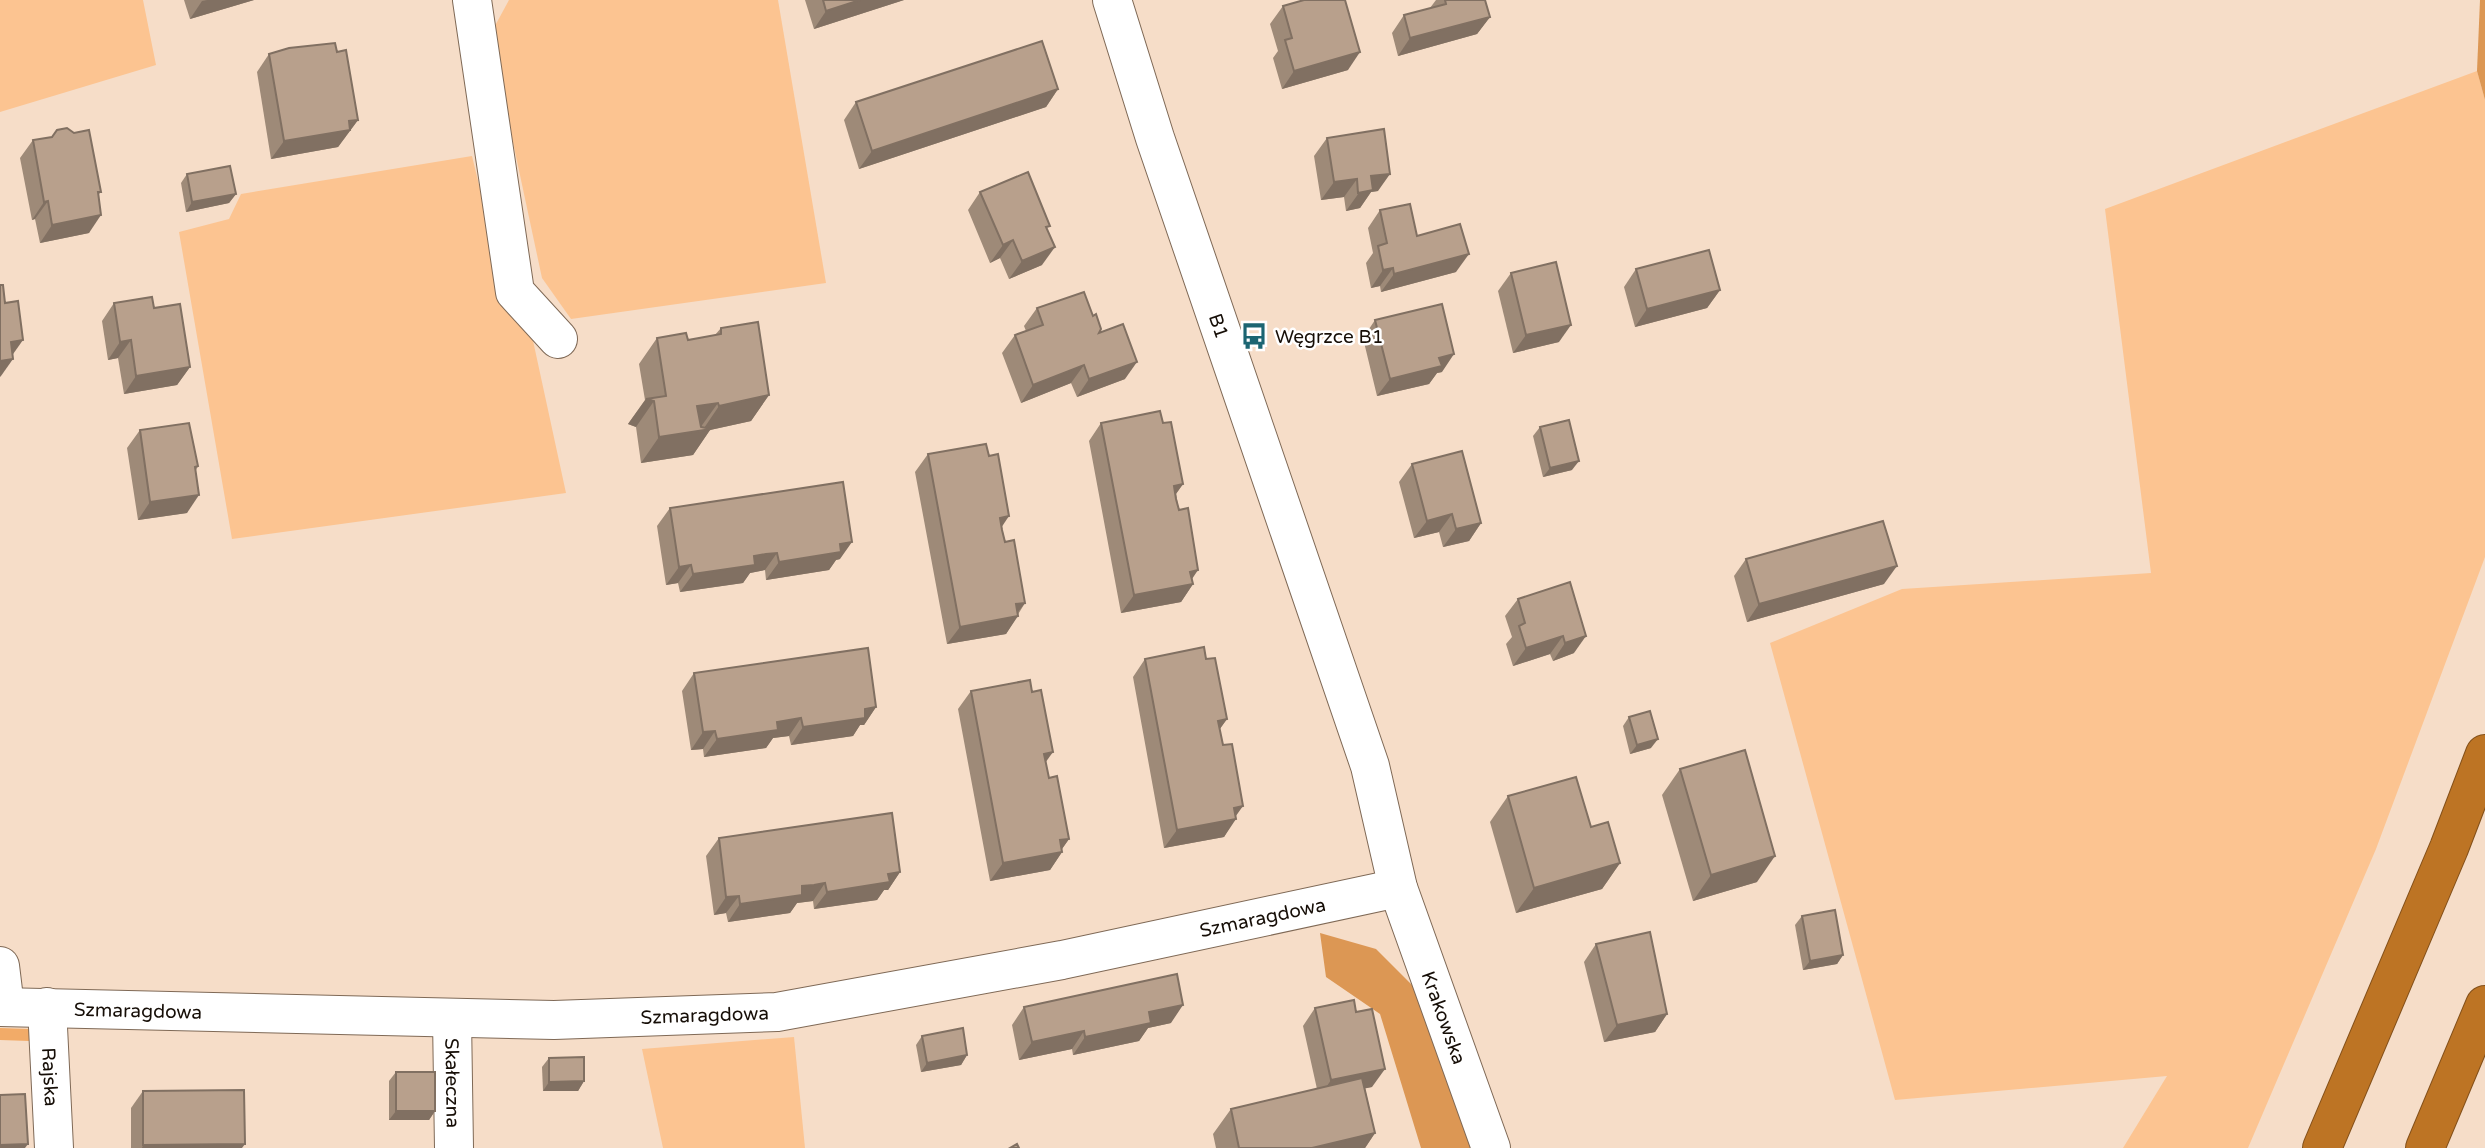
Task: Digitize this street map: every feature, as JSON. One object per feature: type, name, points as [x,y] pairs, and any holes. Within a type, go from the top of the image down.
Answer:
[{"type":"highway","points":[[2322,1148],[2449,848],[2485,754]]},
{"type":"highway","points":[[2425,1148],[2485,1005]]},
{"type":"street","points":[[472,0],[515,292],[558,339]]},
{"type":"street","name":"B1","points":[[1112,0],[1155,138],[1370,766],[1398,888]]},
{"type":"street","name":"Szmaragdowa","points":[[2,1007],[554,1020],[777,1012],[1076,957],[1398,888]]},
{"type":"street","name":"Krakowska","points":[[1398,888],[1491,1148]]},
{"type":"street","points":[[0,966],[2,1007]]},
{"type":"street","name":"Rajska","points":[[47,1007],[54,1148]]},
{"type":"street","name":"Skałeczna","points":[[453,1018],[454,1148]]},
{"type":"shaded area","points":[[0,0],[143,0],[156,65],[0,112]]},
{"type":"shaded area","points":[[509,0],[778,0],[826,283],[571,319],[542,278],[490,35]]},
{"type":"shaded area","points":[[2480,0],[2485,0],[2485,100],[2477,71]]},
{"type":"shaded area","points":[[2477,71],[2485,100],[2485,557],[2376,849],[2248,1148],[2123,1148],[2167,1076],[1895,1100],[1770,643],[1902,589],[2151,573],[2105,209]]},
{"type":"shaded area","points":[[472,156],[511,317],[532,336],[566,493],[232,539],[179,232],[229,219],[241,194]]},
{"type":"shaded area","points":[[1320,933],[1376,949],[1415,988],[1473,1148],[1421,1148],[1380,1014],[1326,977]]},
{"type":"shaded area","points":[[794,1037],[805,1148],[663,1148],[642,1049]]},
{"type":"building","points":[[823,0],[860,0],[826,11]]},
{"type":"building","points":[[1304,0],[1345,0],[1360,52],[1294,71],[1285,40],[1292,38],[1283,6]]},
{"type":"building","points":[[1445,0],[1485,0],[1490,17],[1410,38],[1404,15],[1446,4]]},
{"type":"building","points":[[1042,41],[1058,89],[872,151],[856,102]]},
{"type":"building","points":[[335,43],[337,52],[346,50],[358,120],[349,121],[350,130],[284,141],[269,54],[289,48]]},
{"type":"building","points":[[67,128],[74,133],[89,130],[101,192],[98,192],[101,215],[52,225],[48,201],[44,202],[33,140],[52,137],[57,130]]},
{"type":"building","points":[[1384,129],[1390,174],[1371,176],[1373,190],[1358,193],[1357,179],[1334,182],[1327,138]]},
{"type":"building","points":[[230,166],[236,194],[192,202],[187,174]]},
{"type":"building","points":[[1028,172],[1050,226],[1046,227],[1055,247],[1022,261],[1013,240],[1003,245],[980,192]]},
{"type":"building","points":[[1410,204],[1417,236],[1460,224],[1469,254],[1394,274],[1393,268],[1383,270],[1378,246],[1387,243],[1380,210]]},
{"type":"building","points":[[1709,250],[1720,290],[1647,309],[1636,269]]},
{"type":"building","points":[[1556,262],[1571,325],[1526,335],[1511,273]]},
{"type":"building","points":[[0,285],[3,285],[5,303],[18,301],[23,340],[11,342],[13,359],[0,361]]},
{"type":"building","points":[[1084,292],[1093,316],[1096,314],[1101,329],[1099,333],[1123,324],[1137,362],[1089,379],[1084,365],[1033,385],[1015,335],[1043,325],[1037,308]]},
{"type":"building","points":[[152,297],[154,308],[180,304],[190,367],[136,376],[131,340],[120,342],[114,303]]},
{"type":"building","points":[[1442,304],[1454,354],[1439,358],[1442,366],[1390,379],[1375,320]]},
{"type":"building","points":[[758,322],[769,395],[719,406],[718,403],[697,406],[701,427],[711,429],[659,437],[654,401],[646,399],[666,396],[657,338],[686,333],[688,340],[721,334],[721,328]]},
{"type":"building","points":[[1160,411],[1163,423],[1171,422],[1183,484],[1174,486],[1176,499],[1179,510],[1188,508],[1198,570],[1190,572],[1193,584],[1134,595],[1101,423]]},
{"type":"building","points":[[1569,420],[1579,461],[1550,468],[1540,427]]},
{"type":"building","points":[[189,423],[198,466],[195,467],[199,495],[150,502],[140,430]]},
{"type":"building","points":[[986,444],[989,456],[998,454],[1009,516],[1000,518],[1002,530],[1005,542],[1014,540],[1025,603],[1016,604],[1018,616],[960,627],[928,454]]},
{"type":"building","points":[[1462,451],[1481,523],[1456,529],[1452,514],[1427,521],[1412,464]]},
{"type":"building","points":[[843,482],[852,542],[840,544],[841,552],[779,562],[777,553],[766,554],[754,556],[755,565],[693,574],[691,565],[679,567],[670,508]]},
{"type":"building","points":[[1883,521],[1897,566],[1759,604],[1746,559]]},
{"type":"building","points":[[1570,582],[1586,636],[1565,643],[1563,636],[1526,648],[1519,626],[1525,623],[1518,599]]},
{"type":"building","points":[[1204,647],[1206,659],[1215,658],[1227,719],[1218,721],[1223,745],[1232,744],[1243,806],[1234,808],[1236,819],[1177,830],[1145,659]]},
{"type":"building","points":[[868,648],[876,707],[865,709],[865,718],[803,727],[801,718],[777,722],[778,730],[717,739],[715,731],[703,732],[694,673]]},
{"type":"building","points":[[1030,680],[1032,692],[1041,690],[1053,752],[1044,754],[1049,778],[1057,776],[1069,839],[1060,840],[1062,852],[1003,863],[971,691]]},
{"type":"building","points":[[1650,711],[1658,739],[1637,745],[1629,717]]},
{"type":"building","points":[[1745,750],[1775,856],[1711,875],[1680,769]]},
{"type":"building","points":[[1576,777],[1591,827],[1608,822],[1620,863],[1534,888],[1508,796]]},
{"type":"building","points":[[892,813],[900,872],[888,874],[890,882],[827,892],[825,883],[802,886],[802,895],[740,904],[739,896],[726,897],[719,838]]},
{"type":"building","points":[[1835,910],[1843,955],[1810,961],[1802,916]]},
{"type":"building","points":[[1650,932],[1667,1014],[1617,1025],[1596,944]]},
{"type":"building","points":[[1177,974],[1183,1005],[1149,1012],[1151,1023],[1085,1037],[1084,1031],[1032,1042],[1024,1007]]},
{"type":"building","points":[[1354,1000],[1356,1012],[1372,1009],[1385,1069],[1331,1080],[1315,1008]]},
{"type":"building","points":[[963,1028],[967,1055],[927,1063],[922,1036]]},
{"type":"building","points":[[584,1057],[584,1081],[549,1082],[549,1058]]},
{"type":"building","points":[[396,1072],[435,1072],[435,1111],[396,1111]]},
{"type":"building","points":[[1362,1078],[1375,1133],[1312,1148],[1239,1148],[1231,1109]]},
{"type":"building","points":[[244,1090],[245,1144],[143,1145],[143,1091]]},
{"type":"building","points":[[25,1094],[28,1144],[0,1145],[0,1095]]},
{"type":"waterway","points":[[0,1034],[30,1035]]},
{"type":"place","name":"Węgrzce B1","points":[[1254,336]]}]
